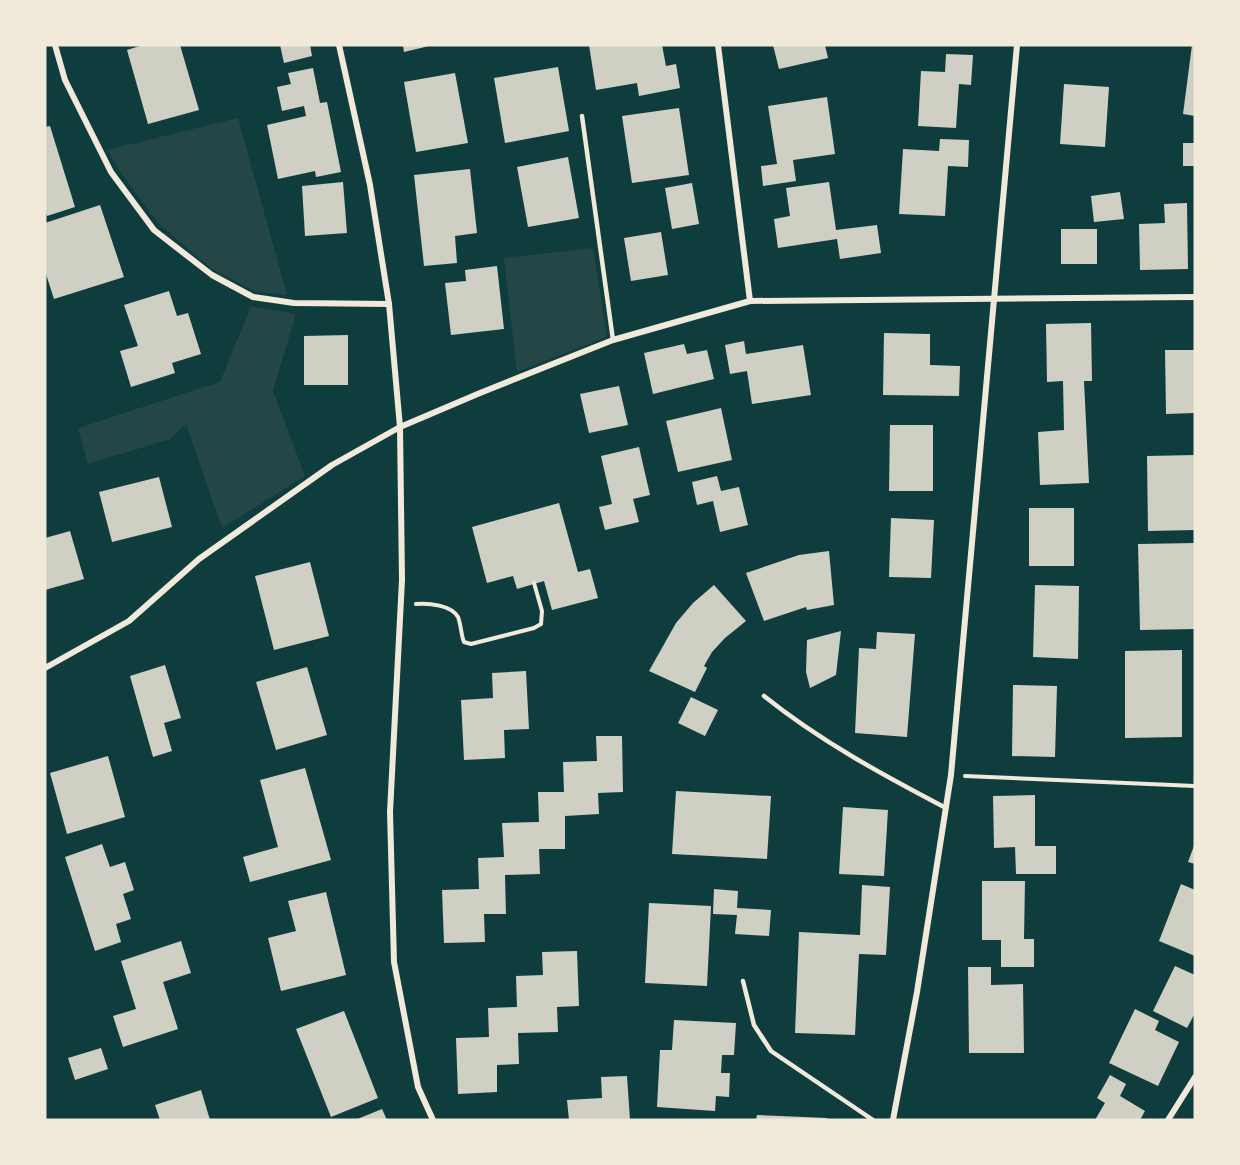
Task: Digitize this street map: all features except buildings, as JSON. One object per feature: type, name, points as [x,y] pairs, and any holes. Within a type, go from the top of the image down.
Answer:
[{"type":"street","points":[[55,45],[64,80],[111,172],[154,230],[204,269],[253,297],[294,303],[389,304]]},
{"type":"street","points":[[339,45],[369,185],[389,304],[400,427],[400,605],[390,813],[394,962],[418,1086],[433,1120]]},
{"type":"street","points":[[718,45],[750,301]]},
{"type":"street","points":[[892,1120],[918,992],[951,775],[1017,45]]},
{"type":"street","points":[[45,668],[129,621],[199,559],[332,465],[400,427],[613,340],[750,301],[1195,297]]},
{"type":"street","points":[[1168,1120],[1195,1079]]},
{"type":"lane","points":[[582,116],[613,340]]},
{"type":"lane","points":[[764,696],[792,718],[863,764],[946,808]]},
{"type":"lane","points":[[743,981],[754,1025],[771,1051],[873,1120]]},
{"type":"path","points":[[400,605],[426,603],[452,610],[459,619],[464,642],[471,644],[534,628],[541,624],[543,611],[534,583]]},
{"type":"path","points":[[951,775],[1195,786]]},
{"type":"shaded area","points":[[238,118],[287,295],[254,291],[212,269],[159,224],[107,150]]},
{"type":"shaded area","points":[[593,248],[607,337],[517,372],[504,258]]},
{"type":"shaded area","points":[[251,306],[296,314],[273,391],[305,476],[222,528],[186,424],[170,439],[88,464],[78,428],[220,382]]}]
